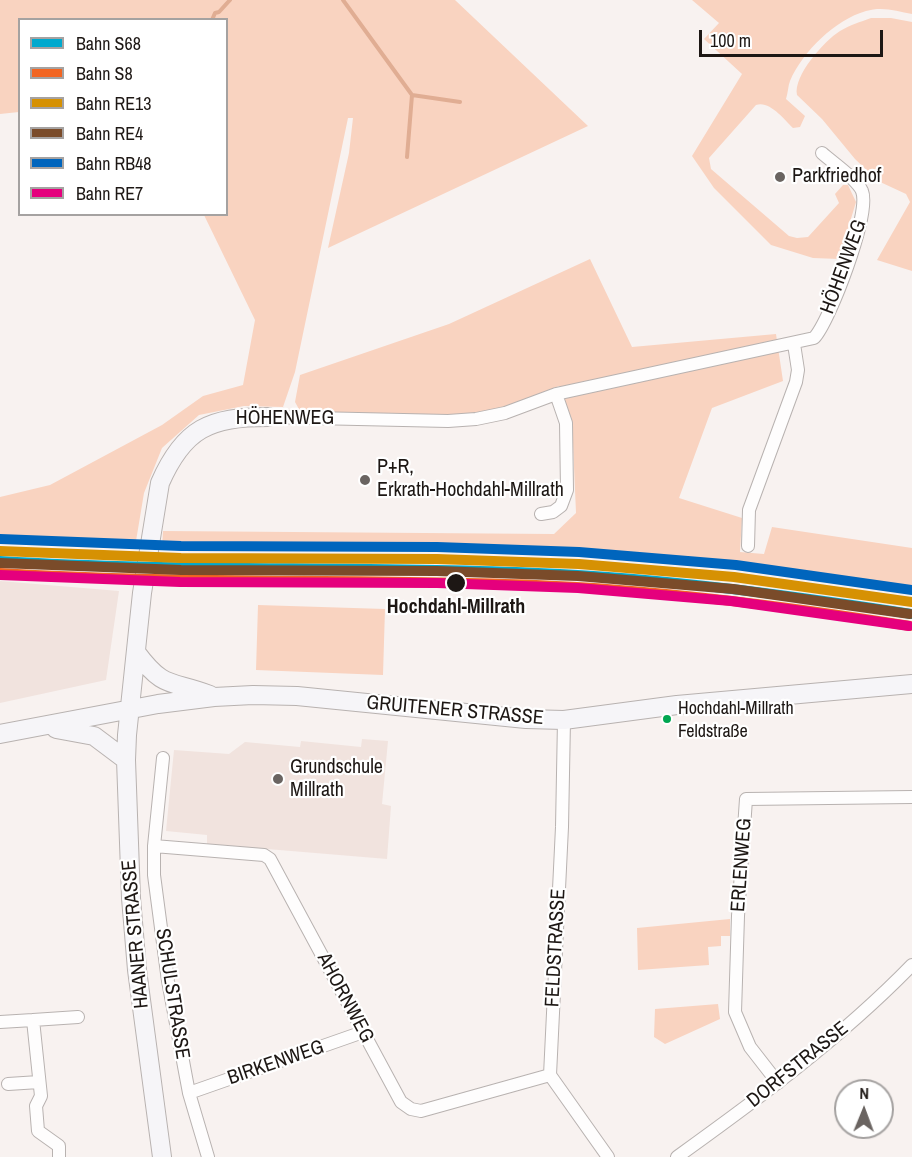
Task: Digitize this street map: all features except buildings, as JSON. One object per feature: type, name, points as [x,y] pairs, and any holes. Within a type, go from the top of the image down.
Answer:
[{"type":"main road","name":"HÖHENWEG","points":[[131,710],[142,593],[155,503],[167,466],[180,447],[196,433],[216,421],[237,417],[268,417]]},
{"type":"main road","points":[[136,652],[160,680],[214,697]]},
{"type":"main road","name":"GRUITENER STRASSE","points":[[0,734],[214,697],[297,696],[526,719],[564,720],[677,705],[912,684]]},
{"type":"main road","name":"HAANER STRASSE","points":[[131,710],[126,760],[131,898],[145,1040],[162,1157]]},
{"type":"main road","points":[[48,727],[94,736],[126,760]]},
{"type":"street","name":"HÖHENWEG","points":[[268,417],[448,421],[476,419],[505,412],[556,394],[814,338],[819,333],[854,250],[863,215],[863,195],[860,187],[822,153]]},
{"type":"street","points":[[748,546],[749,510],[796,382],[798,370],[794,344]]},
{"type":"street","points":[[541,514],[552,512],[561,506],[567,490],[566,423],[556,394]]},
{"type":"street","name":"FELDSTRASSE","points":[[550,1075],[564,720]]},
{"type":"street","name":"SCHULSTRASSE","points":[[163,758],[154,846],[154,874],[168,981],[189,1093],[208,1157]]},
{"type":"street","name":"ERLENWEG","points":[[778,1083],[750,1047],[735,1012],[738,916],[746,800],[912,797]]},
{"type":"street","name":"AHORNWEG","points":[[154,846],[264,855],[270,859],[401,1102],[411,1109],[421,1111],[550,1075]]},
{"type":"street","name":"DORFSTRASSE","points":[[677,1157],[778,1083],[843,1030],[912,965]]},
{"type":"street","points":[[0,1022],[78,1017]]},
{"type":"street","points":[[33,1020],[41,1096],[36,1106],[38,1131],[59,1146],[59,1157]]},
{"type":"street","name":"BIRKENWEG","points":[[189,1093],[363,1032]]},
{"type":"street","points":[[550,1075],[608,1157]]},
{"type":"street","points":[[8,1084],[39,1082]]},
{"type":"shaded area","points":[[0,0],[455,0],[588,126],[328,248],[349,153],[353,118],[348,118],[295,372],[283,407],[244,406],[199,415],[162,448],[144,493],[135,547],[0,539],[0,497],[50,485],[162,425],[203,396],[243,385],[255,320],[204,216],[228,216],[228,18],[18,18],[18,112],[0,114]]},
{"type":"shaded area","points":[[692,0],[912,0],[912,14],[884,9],[854,15],[832,29],[812,48],[790,81],[786,99],[805,116],[800,127],[793,128],[781,115],[766,105],[756,105],[709,158],[711,169],[789,236],[797,238],[808,237],[839,203],[835,194],[843,185],[848,185],[856,202],[839,259],[813,258],[771,245],[714,188],[692,156],[742,74],[704,39],[719,23]]},
{"type":"shaded area","points":[[871,18],[891,18],[912,22],[912,271],[877,260],[910,202],[906,194],[878,181],[797,95],[797,87],[805,69],[826,43],[844,29]]},
{"type":"shaded area","points":[[590,259],[632,347],[776,334],[783,381],[712,408],[679,498],[742,518],[740,552],[764,554],[772,527],[912,548],[912,590],[857,579],[759,568],[548,552],[162,548],[163,531],[554,534],[576,513],[572,420],[559,386],[506,407],[453,416],[300,411],[295,402],[300,375],[449,324]]},
{"type":"shaded area","points":[[0,581],[119,591],[106,680],[0,703]]},
{"type":"shaded area","points":[[258,605],[385,609],[383,675],[256,670]]},
{"type":"shaded area","name":"Grundschule Millrath","points":[[362,739],[388,741],[382,804],[391,806],[387,859],[207,844],[207,835],[166,831],[174,750],[229,754],[245,742],[300,747],[301,741],[361,747]]},
{"type":"shaded area","points":[[730,919],[730,936],[721,936],[721,946],[708,947],[709,965],[638,970],[637,928]]},
{"type":"shaded area","points":[[718,1004],[720,1019],[665,1044],[654,1037],[655,1009]]},
{"type":"waterway","points":[[213,18],[215,13],[219,12],[230,0]]},
{"type":"waterway","points":[[343,0],[412,95],[460,102]]},
{"type":"waterway","points":[[407,157],[412,95]]},
{"type":"rail line","name":"RB48","points":[[0,539],[181,546],[437,547],[579,552],[736,565],[912,590]]},
{"type":"rail line","name":"RE13","points":[[0,551],[181,558],[437,559],[579,564],[734,577],[912,602]]},
{"type":"rail line","name":"S68","points":[[0,561],[585,575],[725,588],[912,614]]},
{"type":"rail line","name":"RE4","points":[[0,563],[181,570],[437,571],[578,576],[733,589],[910,614]]},
{"type":"rail line","name":"S8","points":[[0,573],[134,579],[469,583],[583,587],[724,600],[910,626]]},
{"type":"rail line","name":"RE7","points":[[0,575],[180,582],[437,583],[578,588],[731,601],[909,626]]},
{"type":"place","name":"Parkfriedhof","points":[[780,177]]},
{"type":"place","name":"P+R, Erkrath-Hochdahl-Millrath","points":[[365,480]]},
{"type":"place","name":"Hochdahl-Millrath","points":[[456,583]]},
{"type":"place","name":"Hochdahl-Millrath Feldstraße","points":[[667,719]]},
{"type":"place","name":"Grundschule Millrath","points":[[278,779]]}]
